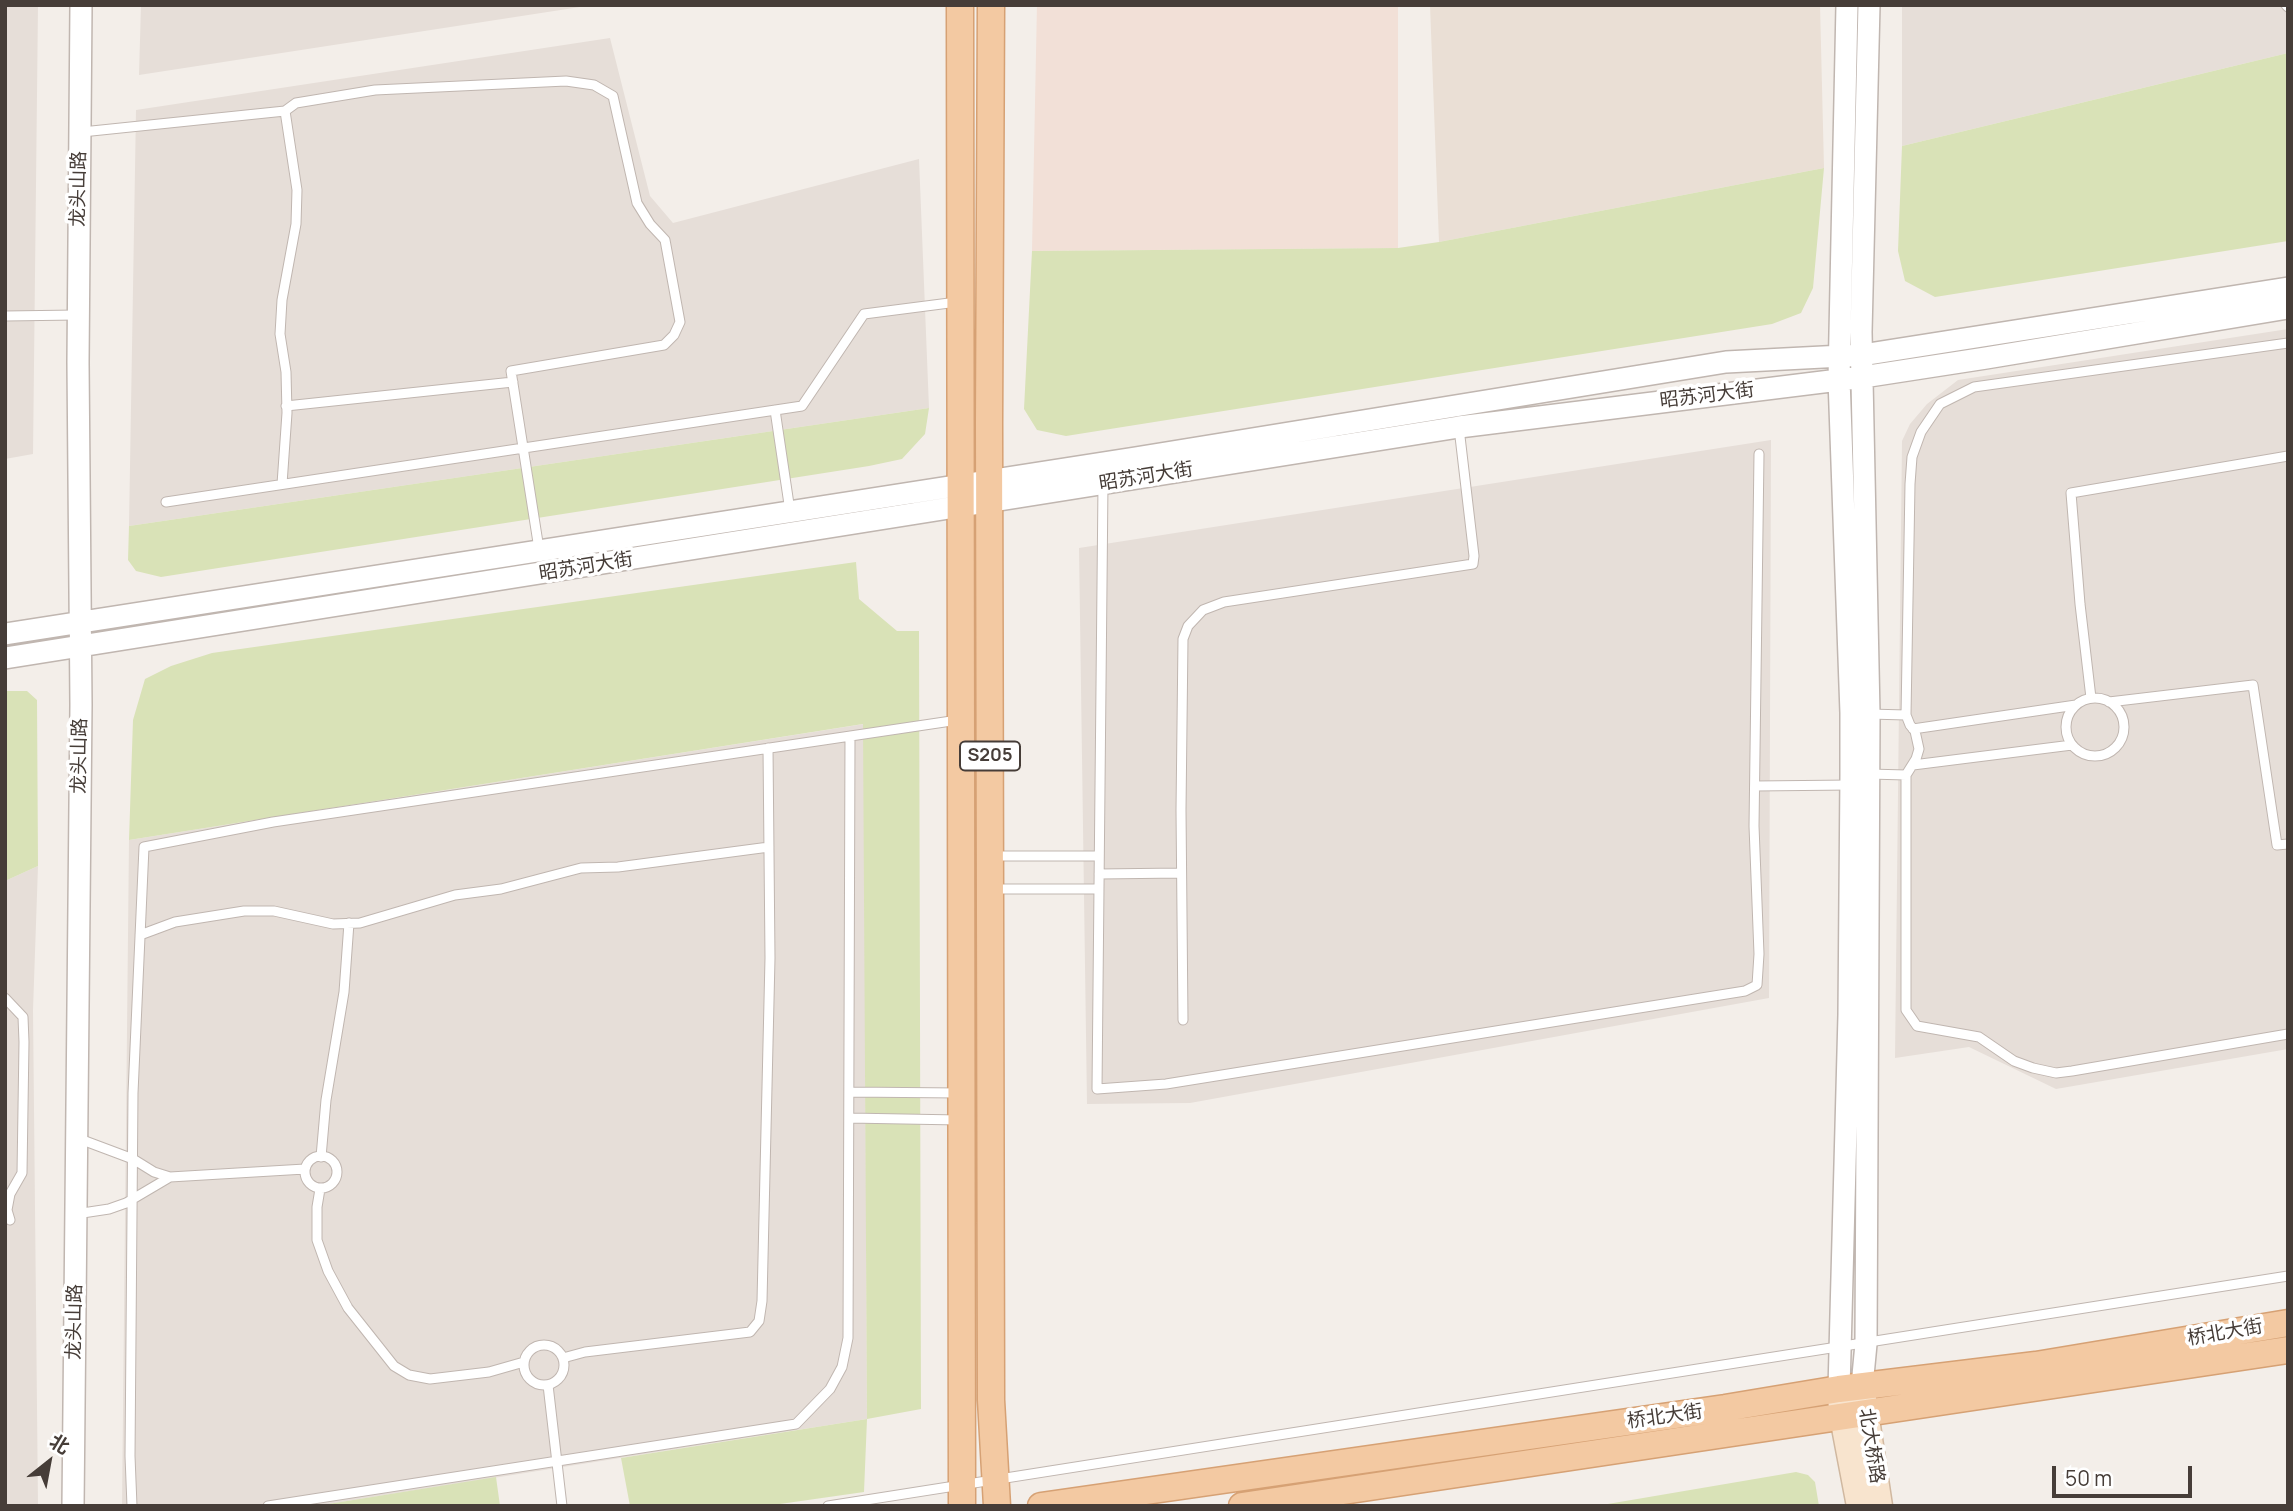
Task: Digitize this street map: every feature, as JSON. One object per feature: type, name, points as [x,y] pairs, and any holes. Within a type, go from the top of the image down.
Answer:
[{"type":"main road","name":"S205","points":[[960,5],[962,1495]]},
{"type":"main road","name":"S205","points":[[990,5],[991,1386],[997,1506]]},
{"type":"main road","name":"桥北大街","points":[[1041,1506],[1698,1412],[1850,1387],[2036,1365],[2288,1323]]},
{"type":"main road","name":"桥北大街","points":[[1242,1506],[2288,1350]]},
{"type":"main road","name":"北大桥路","points":[[1850,1387],[1859,1506]]},
{"type":"main road","name":"北大桥路","points":[[1854,1415],[1880,1506]]},
{"type":"street","name":"龙头山路","points":[[73,1506],[80,647],[78,315],[81,5]]},
{"type":"street","points":[[1847,5],[1839,379],[1860,714]]},
{"type":"street","points":[[1850,1387],[1840,1348],[1860,714],[1861,332],[1869,5]]},
{"type":"street","name":"昭苏河大街","points":[[989,491],[1103,484],[1459,427],[1839,379],[1863,366],[2288,288]]},
{"type":"street","name":"昭苏河大街","points":[[5,658],[960,496],[1726,362],[1839,355],[1863,366],[1986,358],[2288,308]]},
{"type":"street","name":"昭苏河大街","points":[[5,634],[790,511],[960,496]]},
{"type":"street","points":[[1850,1387],[1866,1344],[1857,778]]},
{"type":"lane","points":[[80,133],[285,111],[296,103],[375,90],[566,81],[594,85],[613,96],[637,203],[650,224],[665,240],[680,322],[674,335],[664,345],[511,371],[539,550]]},
{"type":"lane","points":[[282,484],[286,372],[280,334],[282,300],[296,224],[297,190],[285,111]]},
{"type":"lane","points":[[166,502],[802,407],[864,314],[960,301]]},
{"type":"lane","points":[[5,316],[78,315]]},
{"type":"lane","points":[[2288,343],[1974,387],[1940,404],[1921,432],[1912,457],[1906,715],[1919,740],[1919,749],[1906,775],[1906,1010],[1917,1026],[1979,1037],[2014,1060],[2056,1073],[2288,1034]]},
{"type":"lane","points":[[286,406],[513,382]]},
{"type":"lane","points":[[775,410],[790,511]]},
{"type":"lane","points":[[1183,1020],[1183,639],[1188,626],[1203,610],[1224,602],[1473,564],[1459,427]]},
{"type":"lane","points":[[1103,484],[1097,1089],[1166,1084],[1745,991],[1757,985],[1759,954],[1754,826],[1759,454]]},
{"type":"lane","points":[[2091,698],[2071,493],[2288,456]]},
{"type":"lane","points":[[1913,729],[2076,705],[2091,698],[2109,702],[2253,685],[2277,845],[2288,844]]},
{"type":"lane","points":[[2076,705],[2067,719],[2068,736],[2079,751],[2097,756],[2114,749],[2120,742],[2124,724],[2122,715],[2109,702]]},
{"type":"lane","points":[[1860,714],[1906,715]]},
{"type":"lane","points":[[132,1506],[130,1456],[133,1093],[144,847],[273,822],[960,720]]},
{"type":"lane","points":[[268,1506],[796,1424],[830,1389],[842,1367],[848,1338],[850,736]]},
{"type":"lane","points":[[1913,765],[2072,745]]},
{"type":"lane","points":[[563,1357],[750,1332],[759,1321],[762,1301],[770,986],[768,748]]},
{"type":"lane","points":[[1755,786],[1906,775]]},
{"type":"lane","points":[[140,935],[176,922],[244,911],[274,911],[333,924],[359,923],[455,895],[501,889],[581,868],[618,867],[769,847]]},
{"type":"lane","points":[[990,856],[1099,856]]},
{"type":"lane","points":[[1099,874],[1181,873]]},
{"type":"lane","points":[[990,889],[1099,889]]},
{"type":"lane","points":[[321,1157],[326,1100],[344,992],[349,923]]},
{"type":"lane","points":[[5,998],[23,1017],[22,1173],[10,1194],[10,1220]]},
{"type":"lane","points":[[849,1092],[960,1093]]},
{"type":"lane","points":[[849,1118],[960,1119]]},
{"type":"lane","points":[[77,1138],[170,1177],[305,1169]]},
{"type":"lane","points":[[326,1157],[334,1163],[337,1171],[335,1180],[320,1189],[311,1186],[305,1169],[309,1161],[326,1157]]},
{"type":"lane","points":[[76,1214],[109,1209],[126,1203],[170,1177]]},
{"type":"lane","points":[[320,1189],[317,1240],[328,1271],[348,1308],[394,1366],[409,1376],[430,1380],[489,1372],[524,1362]]},
{"type":"lane","points":[[828,1506],[962,1495],[995,1479],[2288,1276]]},
{"type":"lane","points":[[540,1345],[554,1347],[563,1357],[564,1372],[555,1383],[541,1386],[528,1379],[524,1362],[527,1352],[540,1345]]},
{"type":"lane","points":[[548,1384],[562,1506]]},
{"type":"shaded area","points":[[5,5],[38,5],[33,454],[5,459]]},
{"type":"shaded area","points":[[141,5],[593,5],[139,75]]},
{"type":"shaded area","points":[[1037,5],[1398,5],[1398,248],[1032,251]]},
{"type":"shaded area","points":[[1430,5],[1820,5],[1824,168],[1439,242]]},
{"type":"shaded area","points":[[1902,5],[2288,5],[2288,53],[1902,146]]},
{"type":"shaded area","points":[[610,38],[650,196],[673,223],[919,159],[929,408],[129,526],[136,110]]},
{"type":"shaded area","points":[[2288,329],[2288,1049],[2056,1089],[1969,1047],[1895,1058],[1902,441],[1910,424],[1927,404],[1958,380]]},
{"type":"shaded area","points":[[1771,440],[1769,998],[1190,1103],[1087,1104],[1079,548]]},
{"type":"shaded area","points":[[864,724],[867,1419],[316,1506],[122,1506],[129,840]]},
{"type":"shaded area","points":[[38,866],[33,1010],[38,1506],[5,1506],[5,881]]},
{"type":"green space","points":[[2288,53],[2288,241],[1935,297],[1905,281],[1898,251],[1902,146]]},
{"type":"green space","points":[[1824,168],[1813,288],[1801,313],[1772,324],[1066,436],[1037,430],[1024,409],[1032,251],[1398,248]]},
{"type":"green space","points":[[929,408],[925,434],[902,459],[869,466],[161,577],[136,571],[128,560],[129,526]]},
{"type":"green space","points":[[856,562],[859,599],[897,631],[919,631],[921,1409],[867,1419],[863,724],[129,840],[133,720],[145,679],[171,666],[212,653]]},
{"type":"green space","points":[[5,691],[27,691],[37,700],[38,866],[5,881]]},
{"type":"green space","points":[[867,1419],[864,1492],[766,1506],[630,1506],[621,1458]]},
{"type":"green space","points":[[1796,1472],[1808,1475],[1815,1482],[1819,1506],[1596,1506]]},
{"type":"green space","points":[[496,1477],[500,1506],[316,1506]]}]
